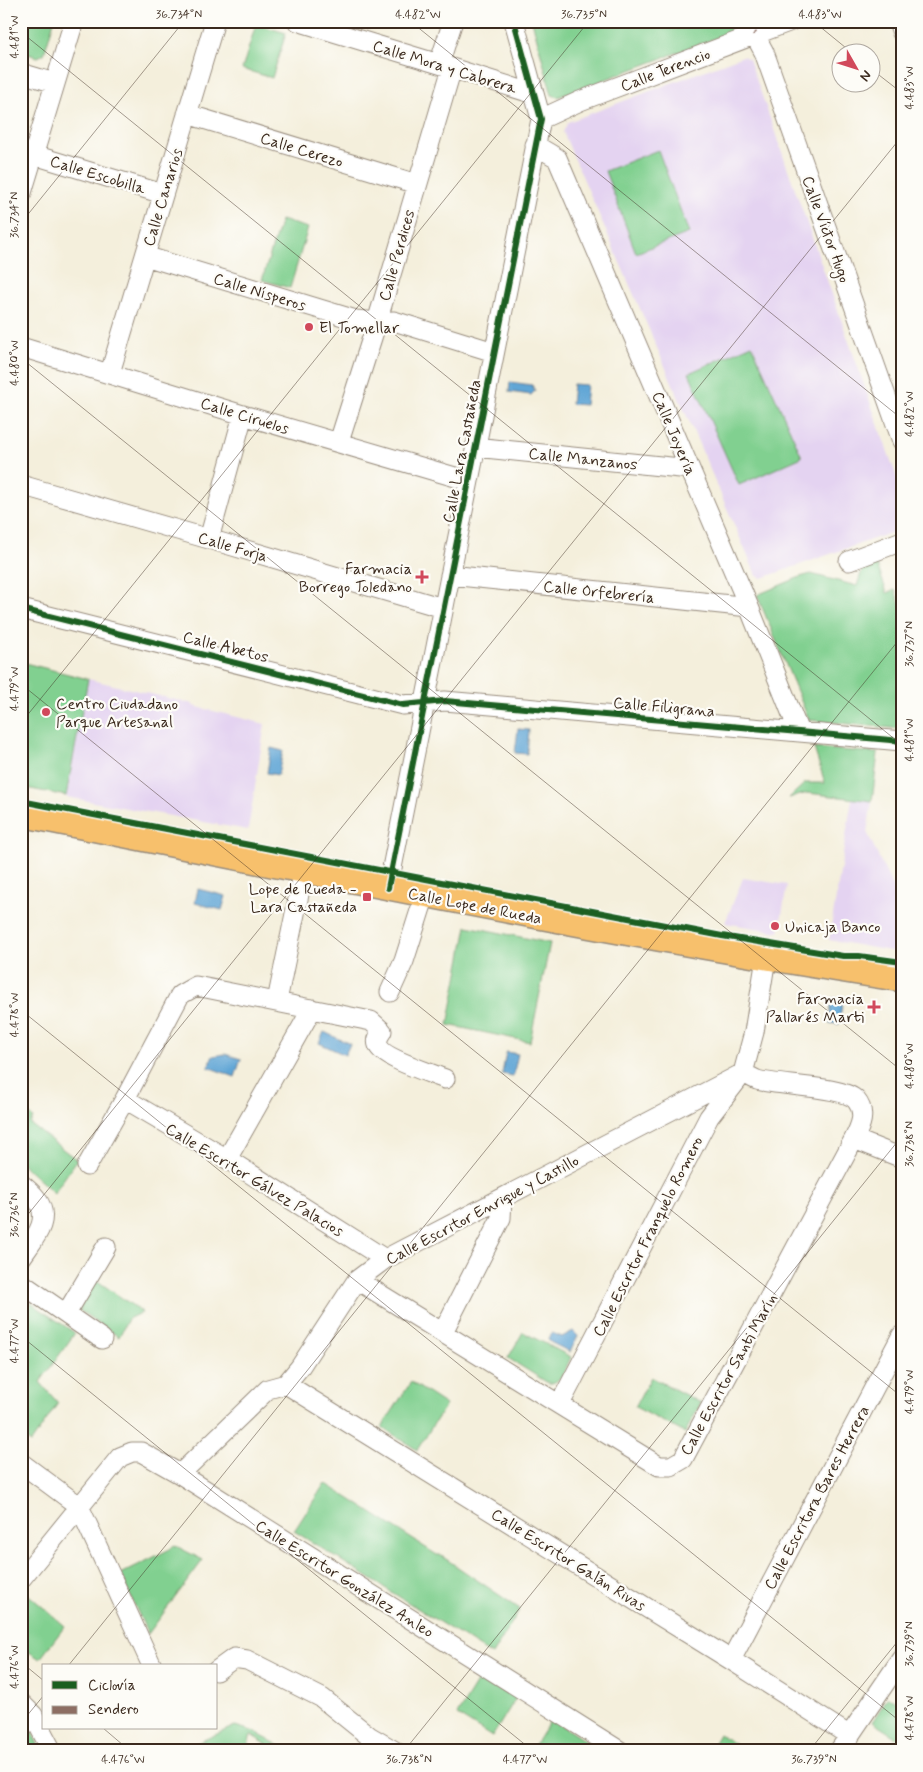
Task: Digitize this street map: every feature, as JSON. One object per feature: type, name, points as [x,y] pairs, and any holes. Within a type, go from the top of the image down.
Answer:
[{"type":"main road","name":"Calle Lope de Rueda","points":[[21,814],[425,895],[766,958],[902,979]]},
{"type":"street","points":[[21,196],[74,21]]},
{"type":"street","name":"Calle Canarios","points":[[110,373],[215,21]]},
{"type":"street","name":"Calle Mora y Cabrera","points":[[298,21],[328,26],[534,94]]},
{"type":"street","name":"Calle Perdices","points":[[339,442],[377,322],[417,184],[445,66],[453,21]]},
{"type":"street","name":"Calle Lara Castañeda","points":[[388,888],[541,119],[514,21]]},
{"type":"street","name":"Calle Terencio","points":[[541,119],[750,28],[792,21]]},
{"type":"street","points":[[898,21],[902,33]]},
{"type":"street","name":"Calle Víctor Hugo","points":[[750,28],[764,52],[902,441]]},
{"type":"street","points":[[21,73],[55,83]]},
{"type":"street","name":"Calle Cerezo","points":[[187,114],[417,184]]},
{"type":"street","name":"Calle Joyería","points":[[535,146],[557,158],[749,607],[799,732]]},
{"type":"street","name":"Calle Escobilla","points":[[34,155],[163,194]]},
{"type":"street","name":"Calle Nísperos","points":[[145,256],[356,320],[394,321],[494,352]]},
{"type":"street","name":"Calle Ciruelos","points":[[21,347],[469,481]]},
{"type":"street","points":[[209,539],[244,415]]},
{"type":"street","name":"Calle Manzanos","points":[[475,447],[690,469]]},
{"type":"street","name":"Calle Forja","points":[[21,485],[443,608]]},
{"type":"street","points":[[849,561],[902,541]]},
{"type":"street","name":"Calle Orfebrería","points":[[450,575],[749,607]]},
{"type":"street","name":"Calle Abetos","points":[[21,609],[403,705],[425,703]]},
{"type":"street","name":"Calle Filigrana","points":[[425,703],[445,701],[902,741]]},
{"type":"street","points":[[277,1002],[304,870]]},
{"type":"street","points":[[390,992],[404,961],[425,895]]},
{"type":"street","points":[[743,1073],[754,1032],[766,958]]},
{"type":"street","points":[[87,1166],[180,995],[196,986],[371,1021],[382,1031],[378,1039],[378,1047],[387,1055],[444,1079]]},
{"type":"street","points":[[227,1159],[312,1009]]},
{"type":"street","name":"Calle Escritor Santi Marín","points":[[357,1280],[659,1466],[671,1466],[684,1459],[860,1128],[863,1115],[856,1100],[842,1093],[758,1080],[743,1073]]},
{"type":"street","name":"Calle Escritor Enrique y Castillo","points":[[180,1474],[268,1389],[286,1384],[300,1367],[357,1280],[385,1259],[743,1073]]},
{"type":"street","name":"Calle Escritor Franquelo Romero","points":[[560,1404],[709,1117],[743,1073]]},
{"type":"street","name":"Calle Escritor Gálvez Palacios","points":[[125,1099],[227,1159],[385,1259]]},
{"type":"street","points":[[854,1139],[902,1158]]},
{"type":"street","points":[[21,1184],[36,1198],[42,1213],[41,1228],[21,1258]]},
{"type":"street","points":[[443,1332],[501,1218],[502,1199]]},
{"type":"street","points":[[66,1314],[106,1246]]},
{"type":"street","points":[[21,1283],[102,1339]]},
{"type":"street","name":"Calle Escritora Bares Herrera","points":[[731,1660],[902,1335]]},
{"type":"street","name":"Calle Escritor Galán Rivas","points":[[286,1384],[731,1660],[844,1744]]},
{"type":"street","name":"Calle Escritor González Anleo","points":[[21,1579],[120,1457],[132,1452],[141,1452],[180,1474],[620,1751]]},
{"type":"street","points":[[21,1463],[79,1506],[151,1664]]},
{"type":"street","points":[[218,1670],[234,1658],[248,1660],[322,1698],[369,1736],[395,1751]]},
{"type":"street","points":[[844,1744],[902,1658]]},
{"type":"street","points":[[21,1703],[33,1715],[52,1751]]},
{"type":"shaded area","points":[[743,56],[749,59],[902,492],[902,529],[762,578],[756,575],[563,132],[568,122]]},
{"type":"shaded area","points":[[88,679],[193,704],[193,706],[265,724],[248,830],[66,797]]},
{"type":"shaded area","points":[[852,799],[872,801],[867,832],[902,907],[902,953],[829,940]]},
{"type":"shaded area","points":[[743,878],[787,885],[779,932],[725,923]]},
{"type":"green space","points":[[21,21],[54,21],[44,54],[38,57],[21,52]]},
{"type":"green space","points":[[532,21],[762,21],[558,97],[552,95]]},
{"type":"green space","points":[[256,24],[286,33],[272,78],[242,69]]},
{"type":"green space","points":[[658,150],[689,233],[636,253],[605,171]]},
{"type":"green space","points":[[281,220],[308,228],[290,288],[262,280]]},
{"type":"green space","points":[[752,345],[802,457],[739,485],[689,373]]},
{"type":"green space","points":[[876,562],[887,593],[895,590],[902,609],[902,729],[809,720],[757,595],[811,574],[857,586],[863,567]]},
{"type":"green space","points":[[21,662],[88,679],[66,796],[21,787]]},
{"type":"green space","points":[[814,748],[878,753],[872,801],[808,793],[789,798],[805,783],[825,783]]},
{"type":"green space","points":[[467,926],[550,943],[530,1042],[448,1025]]},
{"type":"green space","points":[[21,1106],[33,1118],[30,1124],[77,1160],[54,1193],[21,1163]]},
{"type":"green space","points":[[96,1280],[142,1312],[128,1319],[119,1337],[79,1310]]},
{"type":"green space","points":[[21,1296],[75,1333],[40,1382],[58,1403],[31,1443],[21,1436]]},
{"type":"green space","points":[[523,1332],[571,1357],[563,1374],[553,1383],[548,1383],[508,1358]]},
{"type":"green space","points":[[651,1377],[701,1403],[685,1433],[635,1407]]},
{"type":"green space","points":[[411,1382],[446,1405],[417,1450],[382,1427]]},
{"type":"green space","points":[[325,1483],[437,1555],[440,1555],[520,1609],[492,1655],[294,1531]]},
{"type":"green space","points":[[174,1545],[203,1560],[148,1634],[120,1574],[170,1549]]},
{"type":"green space","points":[[24,1591],[65,1626],[40,1659],[21,1647],[21,1595]]},
{"type":"green space","points":[[481,1676],[516,1698],[492,1737],[457,1715]]},
{"type":"green space","points":[[888,1697],[902,1705],[902,1741],[872,1722]]},
{"type":"green space","points":[[21,1714],[26,1718],[41,1751],[21,1751]]},
{"type":"green space","points":[[551,1719],[593,1746],[590,1751],[531,1751]]},
{"type":"green space","points":[[235,1726],[252,1731],[290,1751],[278,1751],[251,1735],[246,1751],[179,1751]]},
{"type":"green space","points":[[719,1734],[745,1751],[709,1751]]},
{"type":"water","points":[[510,382],[532,385],[535,391],[531,395],[509,392]]},
{"type":"water","points":[[573,384],[587,385],[585,405],[571,404]]},
{"type":"water","points":[[518,729],[529,730],[527,754],[515,753]]},
{"type":"water","points":[[271,748],[283,751],[278,775],[267,773]]},
{"type":"water","points":[[198,889],[226,896],[222,910],[195,903]]},
{"type":"water","points":[[832,998],[843,999],[839,1024],[829,1023]]},
{"type":"water","points":[[324,1032],[350,1044],[345,1055],[319,1043]]},
{"type":"water","points":[[506,1052],[518,1054],[513,1076],[502,1074]]},
{"type":"water","points":[[225,1054],[241,1059],[235,1077],[208,1067],[213,1056]]},
{"type":"water","points":[[573,1331],[578,1336],[570,1352],[550,1342],[548,1338],[552,1333],[562,1337]]},
{"type":"marked path","points":[[745,21],[755,34]]},
{"type":"cycle path","points":[[388,888],[541,119],[514,21]]},
{"type":"cycle path","points":[[21,609],[403,705],[445,701],[902,741]]},
{"type":"cycle path","points":[[21,801],[722,936],[843,956],[859,956],[902,962]]},
{"type":"place","name":"El Tomellar","points":[[309,327]]},
{"type":"place","name":"Farmacia Borrego Toledano","points":[[422,577]]},
{"type":"place","name":"Centro Ciudadano Parque Artesanal","points":[[46,712]]},
{"type":"place","name":"Lope de Rueda - Lara Castañeda","points":[[367,897]]},
{"type":"place","name":"Unicaja Banco","points":[[775,926]]},
{"type":"place","name":"Farmacia Pallarés Marti","points":[[874,1007]]}]
